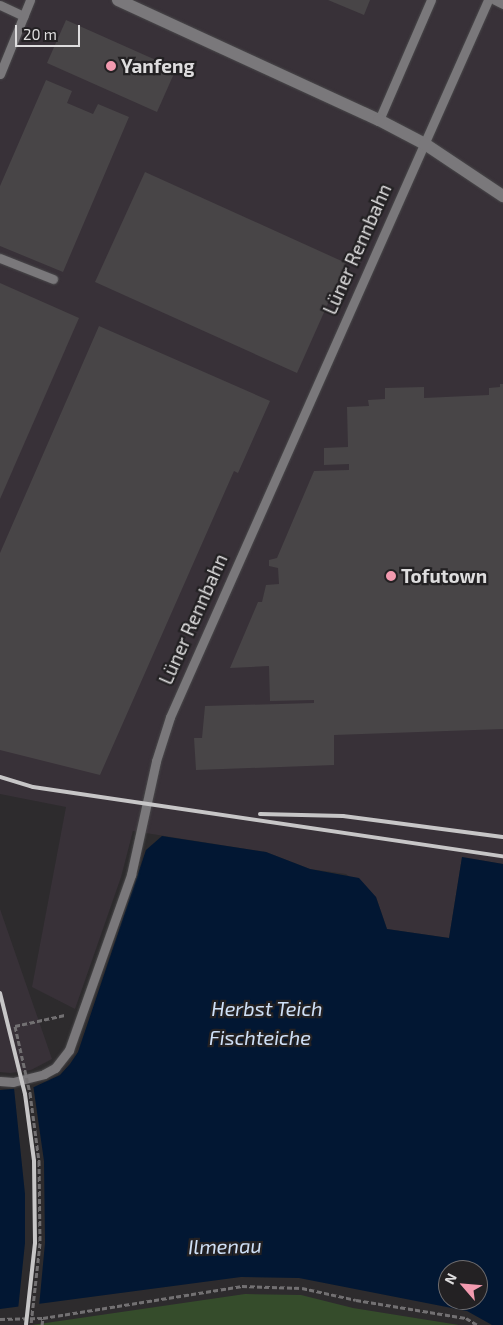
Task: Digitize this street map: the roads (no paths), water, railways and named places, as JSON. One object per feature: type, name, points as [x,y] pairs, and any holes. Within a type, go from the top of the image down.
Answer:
[{"type":"street","points":[[118,0],[378,120],[425,144],[503,196]]},
{"type":"lane","points":[[0,74],[30,0]]},
{"type":"lane","points":[[378,120],[431,0]]},
{"type":"lane","name":"Lüner Rennbahn","points":[[0,1081],[13,1082],[44,1074],[55,1068],[69,1050],[131,875],[156,761],[170,718],[488,0]]},
{"type":"lane","points":[[495,0],[503,4]]},
{"type":"lane","points":[[0,5],[24,16]]},
{"type":"lane","points":[[0,258],[53,279]]},
{"type":"water","name":"Fischteiche","points":[[162,836],[266,852],[310,869],[359,878],[376,897],[387,929],[449,938],[462,857],[503,864],[503,1325],[492,1325],[462,1310],[488,1310],[488,1260],[438,1260],[438,1305],[299,1278],[241,1277],[0,1309],[0,1090],[34,1087],[60,1075],[78,1052],[146,850]]},
{"type":"railway","points":[[0,777],[33,787],[503,856]]},
{"type":"railway","points":[[260,814],[343,816],[503,837]]},
{"type":"railway","points":[[0,993],[25,1094],[34,1161],[35,1243],[26,1325]]},
{"type":"place","name":"Yanfeng","points":[[111,66]]},
{"type":"place","name":"Tofutown","points":[[391,576]]},
{"type":"water label","name":"Herbst Teich","points":[[267,1008]]},
{"type":"water label","name":"Ilmenau","points":[[225,1246]]}]
